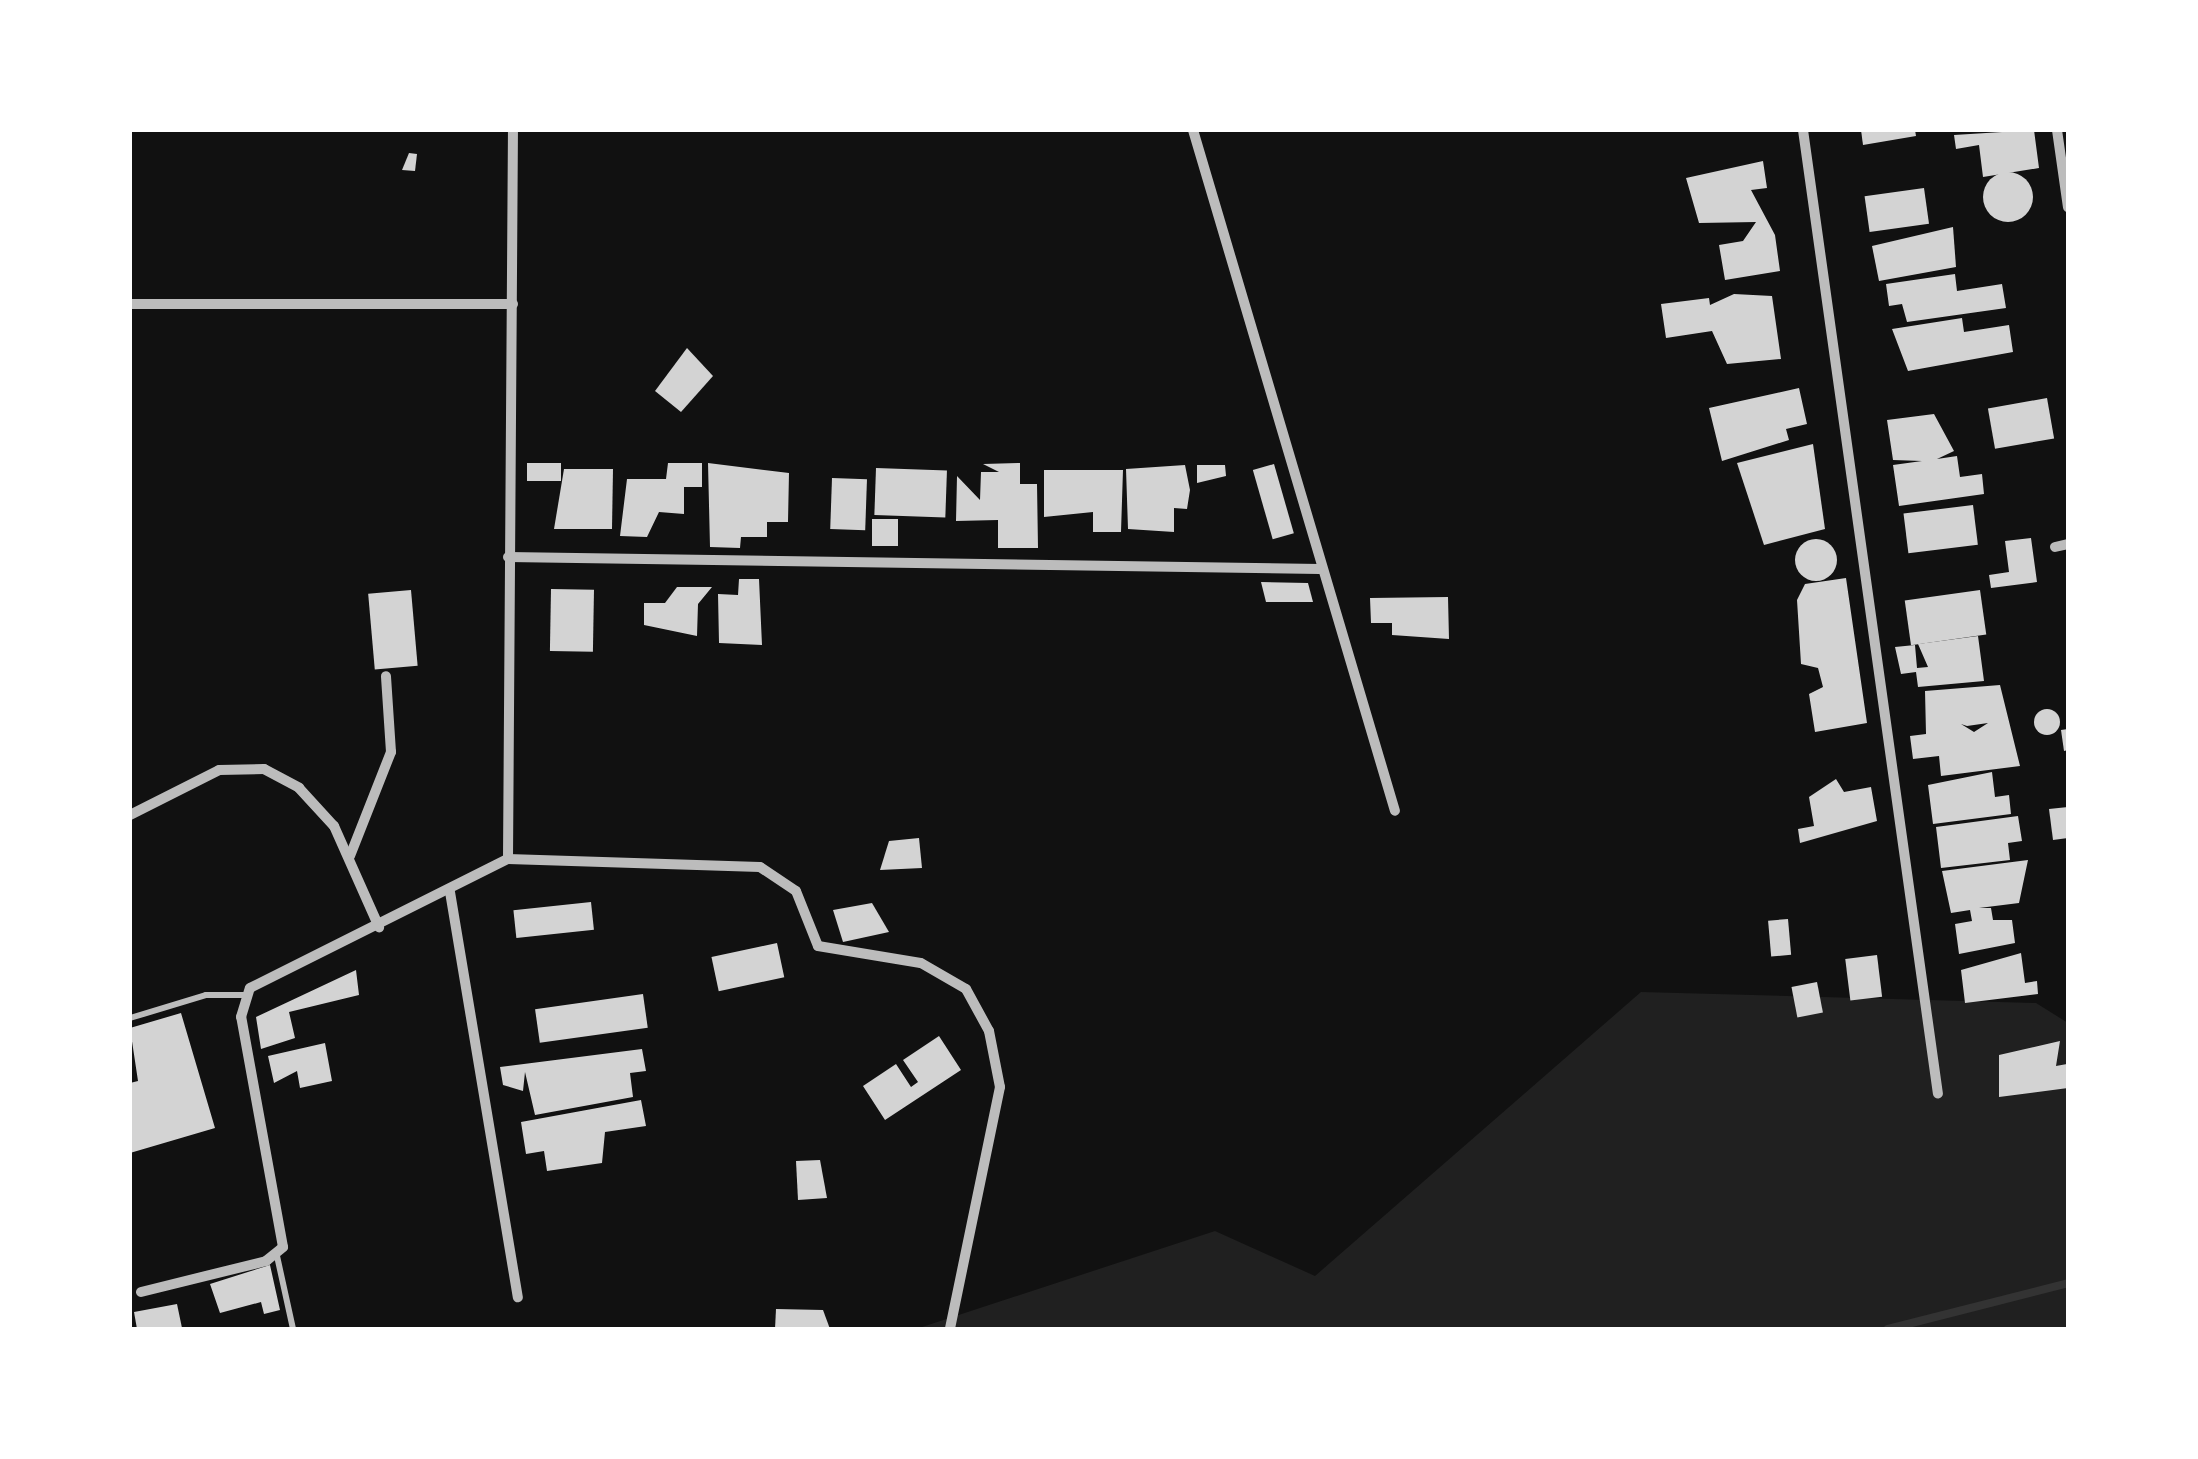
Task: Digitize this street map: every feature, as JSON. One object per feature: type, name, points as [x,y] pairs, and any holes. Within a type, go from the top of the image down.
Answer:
[{"type":"street","points":[[508,860],[514,130]]},
{"type":"street","points":[[1193,130],[1320,569],[1395,811]]},
{"type":"street","points":[[1803,130],[1938,1094]]},
{"type":"street","points":[[2057,130],[2068,206]]},
{"type":"street","points":[[130,304],[513,304]]},
{"type":"street","points":[[2055,547],[2068,544]]},
{"type":"street","points":[[508,557],[1320,569]]},
{"type":"street","points":[[350,856],[391,752],[386,676]]},
{"type":"street","points":[[130,815],[219,770],[264,769],[316,803],[350,856],[379,927]]},
{"type":"street","points":[[142,1292],[277,1256],[285,1226],[241,1017],[245,996],[508,860],[760,867],[796,891],[818,946],[922,964],[966,989],[989,1032],[1000,1087],[950,1329]]},
{"type":"street","points":[[450,892],[518,1297]]},
{"type":"lane","points":[[130,1018],[206,995],[245,996]]},
{"type":"lane","points":[[277,1256],[294,1329]]},
{"type":"shaded area","points":[[1641,992],[2036,1003],[2068,1023],[2068,1329],[916,1329],[1215,1231],[1315,1276]]},
{"type":"building","points":[[1861,130],[1915,130],[1916,136],[1863,145]]},
{"type":"building","points":[[2034,130],[2039,168],[1983,177],[1979,145],[1956,149],[1954,135]]},
{"type":"building","points":[[409,153],[417,154],[415,171],[402,170]]},
{"type":"building","points":[[1763,161],[1767,188],[1751,190],[1775,235],[1780,271],[1725,280],[1719,245],[1743,241],[1756,222],[1699,223],[1686,178]]},
{"type":"building","points":[[2008,172],[2026,179],[2033,197],[2026,215],[2008,222],[1990,215],[1983,197],[1990,179]]},
{"type":"building","points":[[1924,188],[1929,224],[1870,232],[1865,196]]},
{"type":"building","points":[[1953,227],[1956,267],[1879,281],[1872,246]]},
{"type":"building","points":[[1955,274],[1957,291],[2002,284],[2006,308],[1907,322],[1902,304],[1889,306],[1886,284]]},
{"type":"building","points":[[1734,294],[1772,296],[1781,359],[1727,364],[1712,331],[1666,338],[1661,304],[1709,298],[1710,305]]},
{"type":"building","points":[[1962,318],[1964,332],[2009,325],[2013,352],[1908,371],[1892,329]]},
{"type":"building","points":[[687,348],[713,376],[681,412],[655,391]]},
{"type":"building","points":[[1799,388],[1807,424],[1786,429],[1789,440],[1722,461],[1709,408]]},
{"type":"building","points":[[2047,398],[2054,438],[1995,449],[1988,408]]},
{"type":"building","points":[[1934,414],[1954,451],[1937,459],[1957,456],[1960,477],[1982,474],[1984,494],[1899,506],[1893,465],[1922,461],[1893,460],[1887,420]]},
{"type":"building","points":[[1813,444],[1825,529],[1764,545],[1737,463]]},
{"type":"building","points":[[527,463],[561,463],[561,481],[527,481]]},
{"type":"building","points":[[668,463],[702,463],[702,487],[684,487],[684,514],[659,512],[647,537],[620,536],[627,479],[666,479]]},
{"type":"building","points":[[708,463],[789,473],[788,522],[767,522],[767,537],[741,537],[740,548],[710,547]]},
{"type":"building","points":[[1020,463],[1020,484],[1037,484],[1038,548],[998,548],[998,520],[956,521],[957,476],[980,500],[981,472],[999,472],[983,464]]},
{"type":"building","points":[[1274,464],[1294,533],[1273,539],[1253,470]]},
{"type":"building","points":[[1185,465],[1190,490],[1187,509],[1174,508],[1174,532],[1128,529],[1126,469]]},
{"type":"building","points":[[1197,465],[1225,465],[1226,476],[1197,483]]},
{"type":"building","points":[[876,468],[947,470],[945,517],[874,515]]},
{"type":"building","points":[[564,469],[613,469],[612,529],[554,529]]},
{"type":"building","points":[[1044,470],[1123,470],[1121,532],[1093,532],[1093,512],[1044,517]]},
{"type":"building","points":[[832,478],[867,479],[865,530],[830,529]]},
{"type":"building","points":[[1973,505],[1978,545],[1908,553],[1904,514]]},
{"type":"building","points":[[872,519],[898,519],[898,546],[872,546]]},
{"type":"building","points":[[2031,538],[2037,582],[1991,588],[1989,575],[2009,572],[2005,541]]},
{"type":"building","points":[[1816,539],[1831,545],[1837,560],[1831,575],[1816,581],[1801,575],[1795,560],[1801,545]]},
{"type":"building","points":[[1846,578],[1867,723],[1815,732],[1809,694],[1823,687],[1818,668],[1801,664],[1797,600],[1805,584]]},
{"type":"building","points":[[739,579],[759,579],[762,645],[719,643],[718,594],[738,595]]},
{"type":"building","points":[[1261,582],[1308,583],[1313,602],[1266,602]]},
{"type":"building","points":[[677,587],[712,587],[698,604],[697,636],[644,625],[644,603],[665,603]]},
{"type":"building","points":[[551,589],[594,590],[593,652],[550,651]]},
{"type":"building","points":[[411,590],[418,666],[375,669],[368,594]]},
{"type":"building","points":[[1980,590],[1986,635],[1911,645],[1905,601]]},
{"type":"building","points":[[1448,597],[1449,639],[1392,635],[1392,623],[1371,623],[1370,598]]},
{"type":"building","points":[[1978,636],[1984,681],[1918,687],[1916,672],[1901,674],[1895,647],[1915,645],[1917,668],[1928,667],[1918,644]]},
{"type":"building","points":[[2000,685],[2020,766],[1941,776],[1939,756],[1913,759],[1910,736],[1926,734],[1925,691]],"holes":[[[1988,723],[1974,732],[1961,724]]]},
{"type":"building","points":[[2047,709],[2056,713],[2060,722],[2056,731],[2047,735],[2038,731],[2034,722],[2038,713]]},
{"type":"building","points":[[2068,729],[2068,750],[2064,751],[2061,730]]},
{"type":"building","points":[[1992,772],[1995,797],[2009,795],[2011,814],[1933,824],[1928,785]]},
{"type":"building","points":[[1836,779],[1844,792],[1871,787],[1877,821],[1800,843],[1798,829],[1814,826],[1809,797]]},
{"type":"building","points":[[2068,807],[2068,838],[2053,840],[2049,809]]},
{"type":"building","points":[[2018,816],[2022,841],[2008,843],[2010,860],[1941,868],[1936,827]]},
{"type":"building","points":[[919,838],[922,868],[880,870],[889,841]]},
{"type":"building","points":[[2028,860],[2019,903],[1979,908],[1991,908],[1993,920],[2012,920],[2015,943],[1959,954],[1955,924],[1972,921],[1970,910],[1951,913],[1942,871]]},
{"type":"building","points":[[591,902],[594,930],[516,938],[513,910]]},
{"type":"building","points":[[872,903],[889,932],[843,942],[833,910]]},
{"type":"building","points":[[1788,919],[1791,955],[1771,957],[1768,921]]},
{"type":"building","points":[[777,943],[784,977],[719,991],[711,957]]},
{"type":"building","points":[[2021,953],[2025,983],[2037,981],[2038,994],[1965,1003],[1961,970]]},
{"type":"building","points":[[1877,955],[1882,997],[1850,1001],[1845,959]]},
{"type":"building","points":[[356,970],[359,995],[289,1012],[295,1038],[261,1049],[256,1017]]},
{"type":"building","points":[[1817,982],[1823,1012],[1797,1017],[1791,987]]},
{"type":"building","points":[[643,994],[648,1028],[540,1043],[535,1009]]},
{"type":"building","points":[[181,1013],[215,1128],[130,1153],[130,1083],[138,1081],[130,1028]]},
{"type":"building","points":[[939,1036],[961,1070],[885,1120],[863,1086],[896,1064],[911,1087],[918,1082],[903,1060]]},
{"type":"building","points":[[2060,1041],[2056,1066],[2067,1064],[2068,1088],[1999,1097],[1999,1055]]},
{"type":"building","points":[[325,1043],[332,1081],[300,1088],[297,1071],[274,1083],[268,1056]]},
{"type":"building","points":[[642,1049],[646,1071],[630,1073],[633,1097],[535,1115],[525,1072],[523,1091],[503,1085],[500,1067]]},
{"type":"building","points":[[641,1100],[646,1126],[605,1132],[602,1163],[547,1171],[544,1151],[526,1154],[521,1122]]},
{"type":"building","points":[[820,1160],[827,1198],[798,1200],[796,1161]]},
{"type":"building","points":[[270,1265],[280,1310],[264,1314],[261,1302],[220,1313],[210,1284]]},
{"type":"building","points":[[177,1304],[182,1328],[137,1329],[134,1312]]},
{"type":"building","points":[[776,1309],[823,1310],[830,1329],[775,1329]]},
{"type":"waterway","points":[[1888,1329],[2068,1283]]}]
